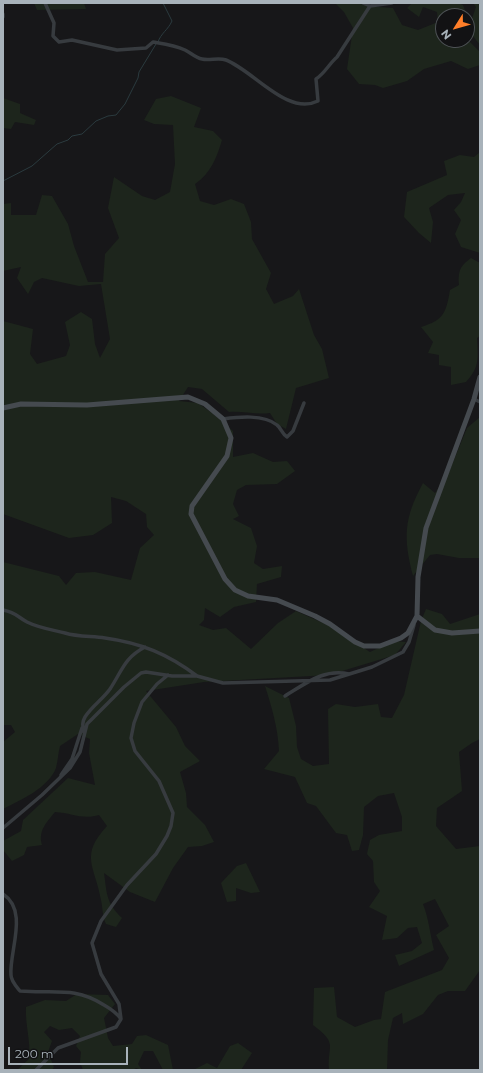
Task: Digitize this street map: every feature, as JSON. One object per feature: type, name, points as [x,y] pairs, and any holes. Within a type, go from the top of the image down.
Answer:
[{"type":"street","points":[[45,3],[54,23],[53,36],[59,42],[72,40],[117,50],[146,48],[151,43],[157,42],[170,44],[202,59],[225,60],[256,78],[286,100],[301,104],[309,104],[318,101],[316,79],[337,57],[370,6]]},
{"type":"street","points":[[363,3],[370,6],[392,3]]},
{"type":"street","points":[[3,828],[59,778],[77,759],[87,724],[124,687],[141,674],[152,673],[197,676],[223,683],[330,680],[372,667],[403,652],[409,642],[417,616],[418,578],[426,528],[474,399],[480,377]]},
{"type":"street","points":[[3,408],[21,404],[87,405],[188,397],[205,404],[223,419],[230,432],[231,438],[228,452],[191,510],[193,519],[231,586],[243,594],[277,600],[315,616],[330,624],[355,642],[364,646],[380,646],[401,638],[408,633],[417,616]]},
{"type":"street","points":[[474,399],[480,402]]},
{"type":"street","points":[[223,419],[248,417],[268,420],[277,424],[287,437],[290,436],[293,431],[304,403]]},
{"type":"street","points":[[3,610],[14,612],[27,622],[66,634],[123,641],[157,651],[176,660],[197,676]]},
{"type":"street","points":[[417,616],[436,630],[452,633],[480,632]]},
{"type":"street","points":[[59,778],[72,759],[85,717],[110,688],[123,666],[134,654],[145,647]]},
{"type":"street","points":[[285,696],[325,673],[342,672],[350,674]]},
{"type":"street","points":[[36,1070],[58,1048],[116,1027],[121,1019],[119,1004],[101,974],[92,948],[92,943],[101,921],[127,885],[156,854],[167,836],[170,826],[173,813],[159,781],[135,751],[131,733],[144,699],[168,675]]},
{"type":"street","points":[[83,727],[84,732]]},
{"type":"street","points":[[3,894],[15,909],[16,936],[11,976],[14,984],[20,991],[67,991],[80,994],[95,1000],[117,1013],[121,1019]]},
{"type":"shaded area","points":[[34,3],[84,3],[86,9],[37,10]]},
{"type":"shaded area","points":[[335,3],[363,3],[366,6],[393,8],[402,25],[418,30],[435,23],[435,48],[475,47],[480,52],[480,65],[468,69],[451,61],[424,69],[407,81],[383,88],[375,85],[359,84],[347,69],[353,28],[344,12]]},
{"type":"shaded area","points":[[412,3],[458,3],[463,5],[464,8],[435,8],[435,11],[423,7],[419,17],[407,8]]},
{"type":"shaded area","points":[[473,3],[480,3],[480,45],[475,39],[476,7]]},
{"type":"shaded area","points":[[171,96],[201,108],[194,127],[213,131],[222,140],[213,164],[201,180],[195,184],[200,201],[214,205],[231,199],[244,204],[251,222],[252,239],[271,273],[266,289],[274,304],[293,296],[299,289],[314,335],[322,349],[329,378],[296,388],[286,429],[277,424],[270,413],[260,414],[229,412],[202,389],[188,387],[179,401],[198,403],[233,431],[233,457],[253,453],[273,462],[287,461],[295,471],[277,484],[246,485],[237,490],[233,504],[239,516],[233,519],[251,528],[257,546],[254,563],[263,569],[282,566],[281,577],[257,584],[256,602],[234,607],[220,617],[205,608],[204,620],[199,625],[213,630],[226,628],[251,649],[278,623],[296,611],[332,627],[370,652],[393,641],[406,642],[395,655],[329,675],[204,682],[146,691],[176,727],[185,746],[200,761],[180,772],[186,793],[187,807],[205,825],[214,842],[202,846],[188,847],[173,868],[155,902],[130,892],[104,873],[110,903],[122,918],[116,927],[106,924],[91,862],[93,845],[98,836],[107,826],[99,815],[83,817],[55,812],[42,831],[42,845],[27,847],[24,855],[12,861],[3,850],[3,841],[21,831],[23,820],[68,778],[95,785],[89,753],[90,739],[78,734],[60,746],[56,768],[47,782],[33,793],[3,809],[3,742],[15,732],[11,725],[3,725],[3,562],[59,576],[66,585],[76,573],[95,572],[131,580],[140,548],[154,535],[147,527],[146,514],[126,501],[111,497],[112,523],[93,535],[69,538],[3,514],[3,321],[33,329],[30,354],[37,364],[66,356],[70,345],[65,322],[81,312],[92,319],[95,344],[100,358],[110,339],[101,284],[79,286],[42,278],[34,282],[28,294],[17,278],[21,267],[3,271],[3,204],[11,203],[11,215],[36,215],[42,195],[52,196],[68,224],[74,246],[88,282],[103,282],[105,254],[119,238],[108,208],[114,177],[142,196],[155,200],[170,192],[175,164],[173,125],[154,124],[144,120],[156,99]]},
{"type":"shaded area","points":[[3,98],[20,104],[20,113],[36,120],[34,125],[15,122],[11,129],[3,128]]},
{"type":"shaded area","points":[[480,152],[480,253],[461,247],[455,234],[461,220],[454,210],[461,202],[465,193],[448,195],[429,208],[433,222],[431,243],[404,217],[407,192],[447,175],[444,161],[460,155],[474,157]]},
{"type":"shaded area","points":[[471,258],[480,263],[480,336],[477,338],[477,362],[474,372],[466,382],[451,385],[451,367],[439,365],[439,355],[428,353],[433,342],[421,327],[435,322],[443,314],[450,290],[459,285],[460,269]]},
{"type":"shaded area","points":[[480,417],[480,558],[459,558],[437,554],[430,555],[413,576],[408,550],[407,528],[412,507],[417,495],[423,483],[435,493],[449,472],[467,428]]},
{"type":"shaded area","points":[[426,609],[442,614],[450,624],[480,614],[480,739],[459,752],[462,791],[437,808],[436,826],[456,849],[480,846],[480,970],[465,991],[448,991],[438,995],[423,1014],[403,1024],[402,1013],[393,1018],[388,1040],[387,1070],[329,1070],[329,1041],[313,1025],[314,988],[334,987],[337,1017],[355,1027],[381,1019],[385,992],[442,970],[449,958],[436,935],[449,926],[435,899],[423,904],[427,915],[434,950],[399,966],[395,955],[412,951],[422,943],[417,927],[408,928],[397,938],[382,940],[387,916],[369,907],[380,891],[374,882],[373,861],[367,854],[370,840],[379,835],[402,831],[402,817],[394,793],[378,796],[364,807],[363,835],[359,850],[352,851],[347,835],[336,833],[316,806],[307,803],[295,777],[264,769],[279,751],[276,726],[265,686],[289,698],[296,726],[297,747],[301,759],[313,766],[329,764],[328,709],[336,704],[355,707],[378,704],[381,717],[392,718],[404,695],[421,621]]},
{"type":"shaded area","points":[[246,863],[260,892],[251,893],[236,888],[236,901],[227,902],[221,883],[237,866]]},
{"type":"shaded area","points":[[77,994],[108,995],[115,1004],[104,1018],[108,1038],[113,1046],[132,1044],[137,1036],[146,1035],[168,1045],[173,1070],[163,1070],[153,1051],[144,1051],[138,1064],[142,1070],[136,1068],[133,1070],[83,1070],[80,1062],[81,1052],[76,1046],[80,1036],[72,1028],[59,1030],[50,1026],[44,1032],[52,1041],[48,1052],[54,1067],[52,1070],[17,1070],[29,1059],[26,1007],[45,1000],[66,1001]]},
{"type":"shaded area","points":[[238,1043],[252,1053],[241,1070],[193,1070],[207,1063],[217,1068],[230,1046]]},
{"type":"waterway","points":[[158,42],[172,21],[163,3]]},
{"type":"waterway","points":[[3,181],[32,166],[57,144],[68,140],[72,136],[82,134],[96,121],[108,116],[116,115],[125,104],[138,78],[139,72],[156,44]]}]
